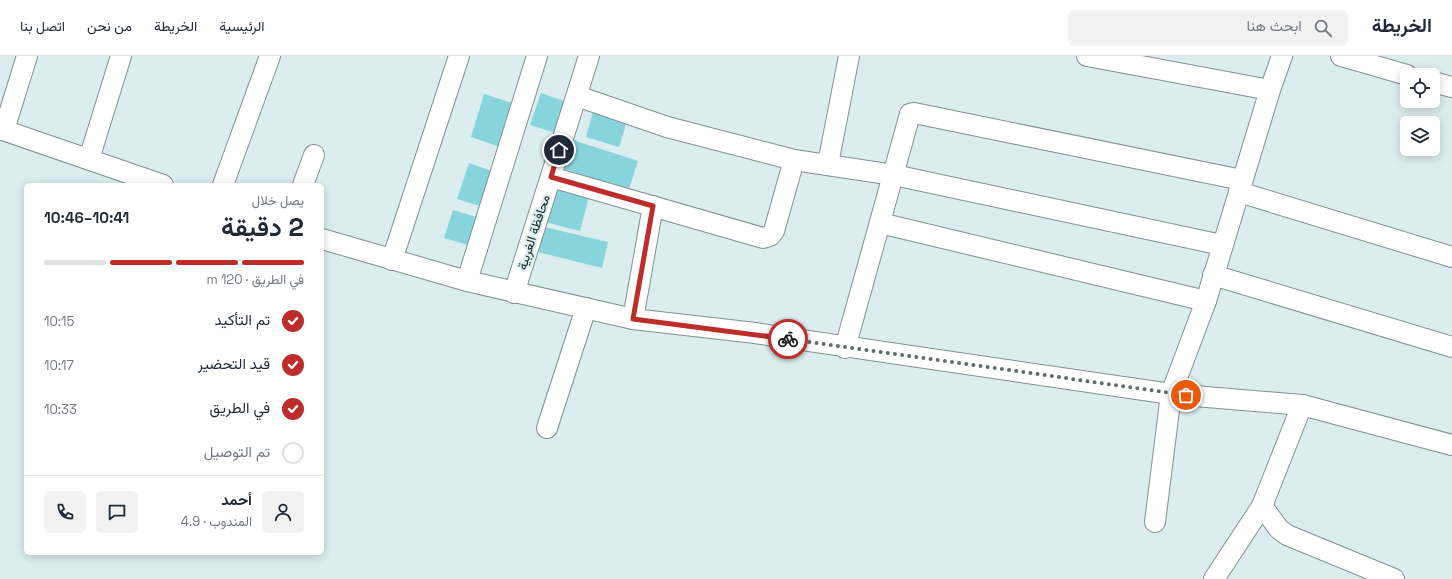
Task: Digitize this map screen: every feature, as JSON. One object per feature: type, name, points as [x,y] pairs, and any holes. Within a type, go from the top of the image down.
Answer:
[{"type":"street","points":[[27,56],[2,129],[157,183]]},
{"type":"street","points":[[89,159],[121,56]]},
{"type":"street","points":[[224,183],[270,56]]},
{"type":"street","points":[[467,281],[537,56]]},
{"type":"street","name":"محافظة الغربية","points":[[514,293],[589,56]]},
{"type":"street","points":[[828,164],[849,56]]},
{"type":"street","points":[[1087,56],[1270,90]]},
{"type":"street","points":[[1155,522],[1171,394],[1206,301],[1270,90],[1282,56]]},
{"type":"street","points":[[1341,56],[1400,73]]},
{"type":"street","points":[[392,260],[456,57]]},
{"type":"street","points":[[1440,84],[1452,87]]},
{"type":"street","points":[[577,96],[667,127],[794,160],[894,175],[1222,245]]},
{"type":"street","points":[[845,348],[894,175],[908,116],[914,113],[1241,186],[1452,257]]},
{"type":"street","points":[[304,183],[314,156]]},
{"type":"street","points":[[551,177],[763,238],[770,236],[774,231],[794,160]]},
{"type":"street","points":[[633,319],[653,206]]},
{"type":"street","points":[[880,223],[1206,301]]},
{"type":"street","points":[[324,240],[467,281],[514,293],[633,319],[755,334],[1171,394],[1302,405],[1452,445]]},
{"type":"street","points":[[1213,275],[1452,347]]},
{"type":"street","points":[[547,428],[586,308]]},
{"type":"street","points":[[1214,579],[1262,506],[1302,405]]},
{"type":"street","points":[[1262,506],[1279,530],[1287,535],[1394,579]]},
{"type":"building","points":[[541,93],[570,103],[559,134],[530,125]]},
{"type":"building","points":[[484,94],[516,104],[503,148],[471,137]]},
{"type":"building","points":[[595,105],[629,115],[619,147],[586,137]]},
{"type":"building","points":[[573,140],[638,161],[629,189],[564,169]]},
{"type":"building","points":[[469,163],[497,173],[486,208],[457,199]]},
{"type":"building","points":[[555,184],[590,193],[580,231],[545,222]]},
{"type":"building","points":[[453,210],[480,218],[471,246],[444,238]]},
{"type":"building","points":[[536,225],[608,242],[602,268],[530,250]]},
{"type":"way so far","points":[[788,339],[1186,395]]},
{"type":"route","points":[[559,150],[551,177],[653,206],[633,319],[788,339]]}]
